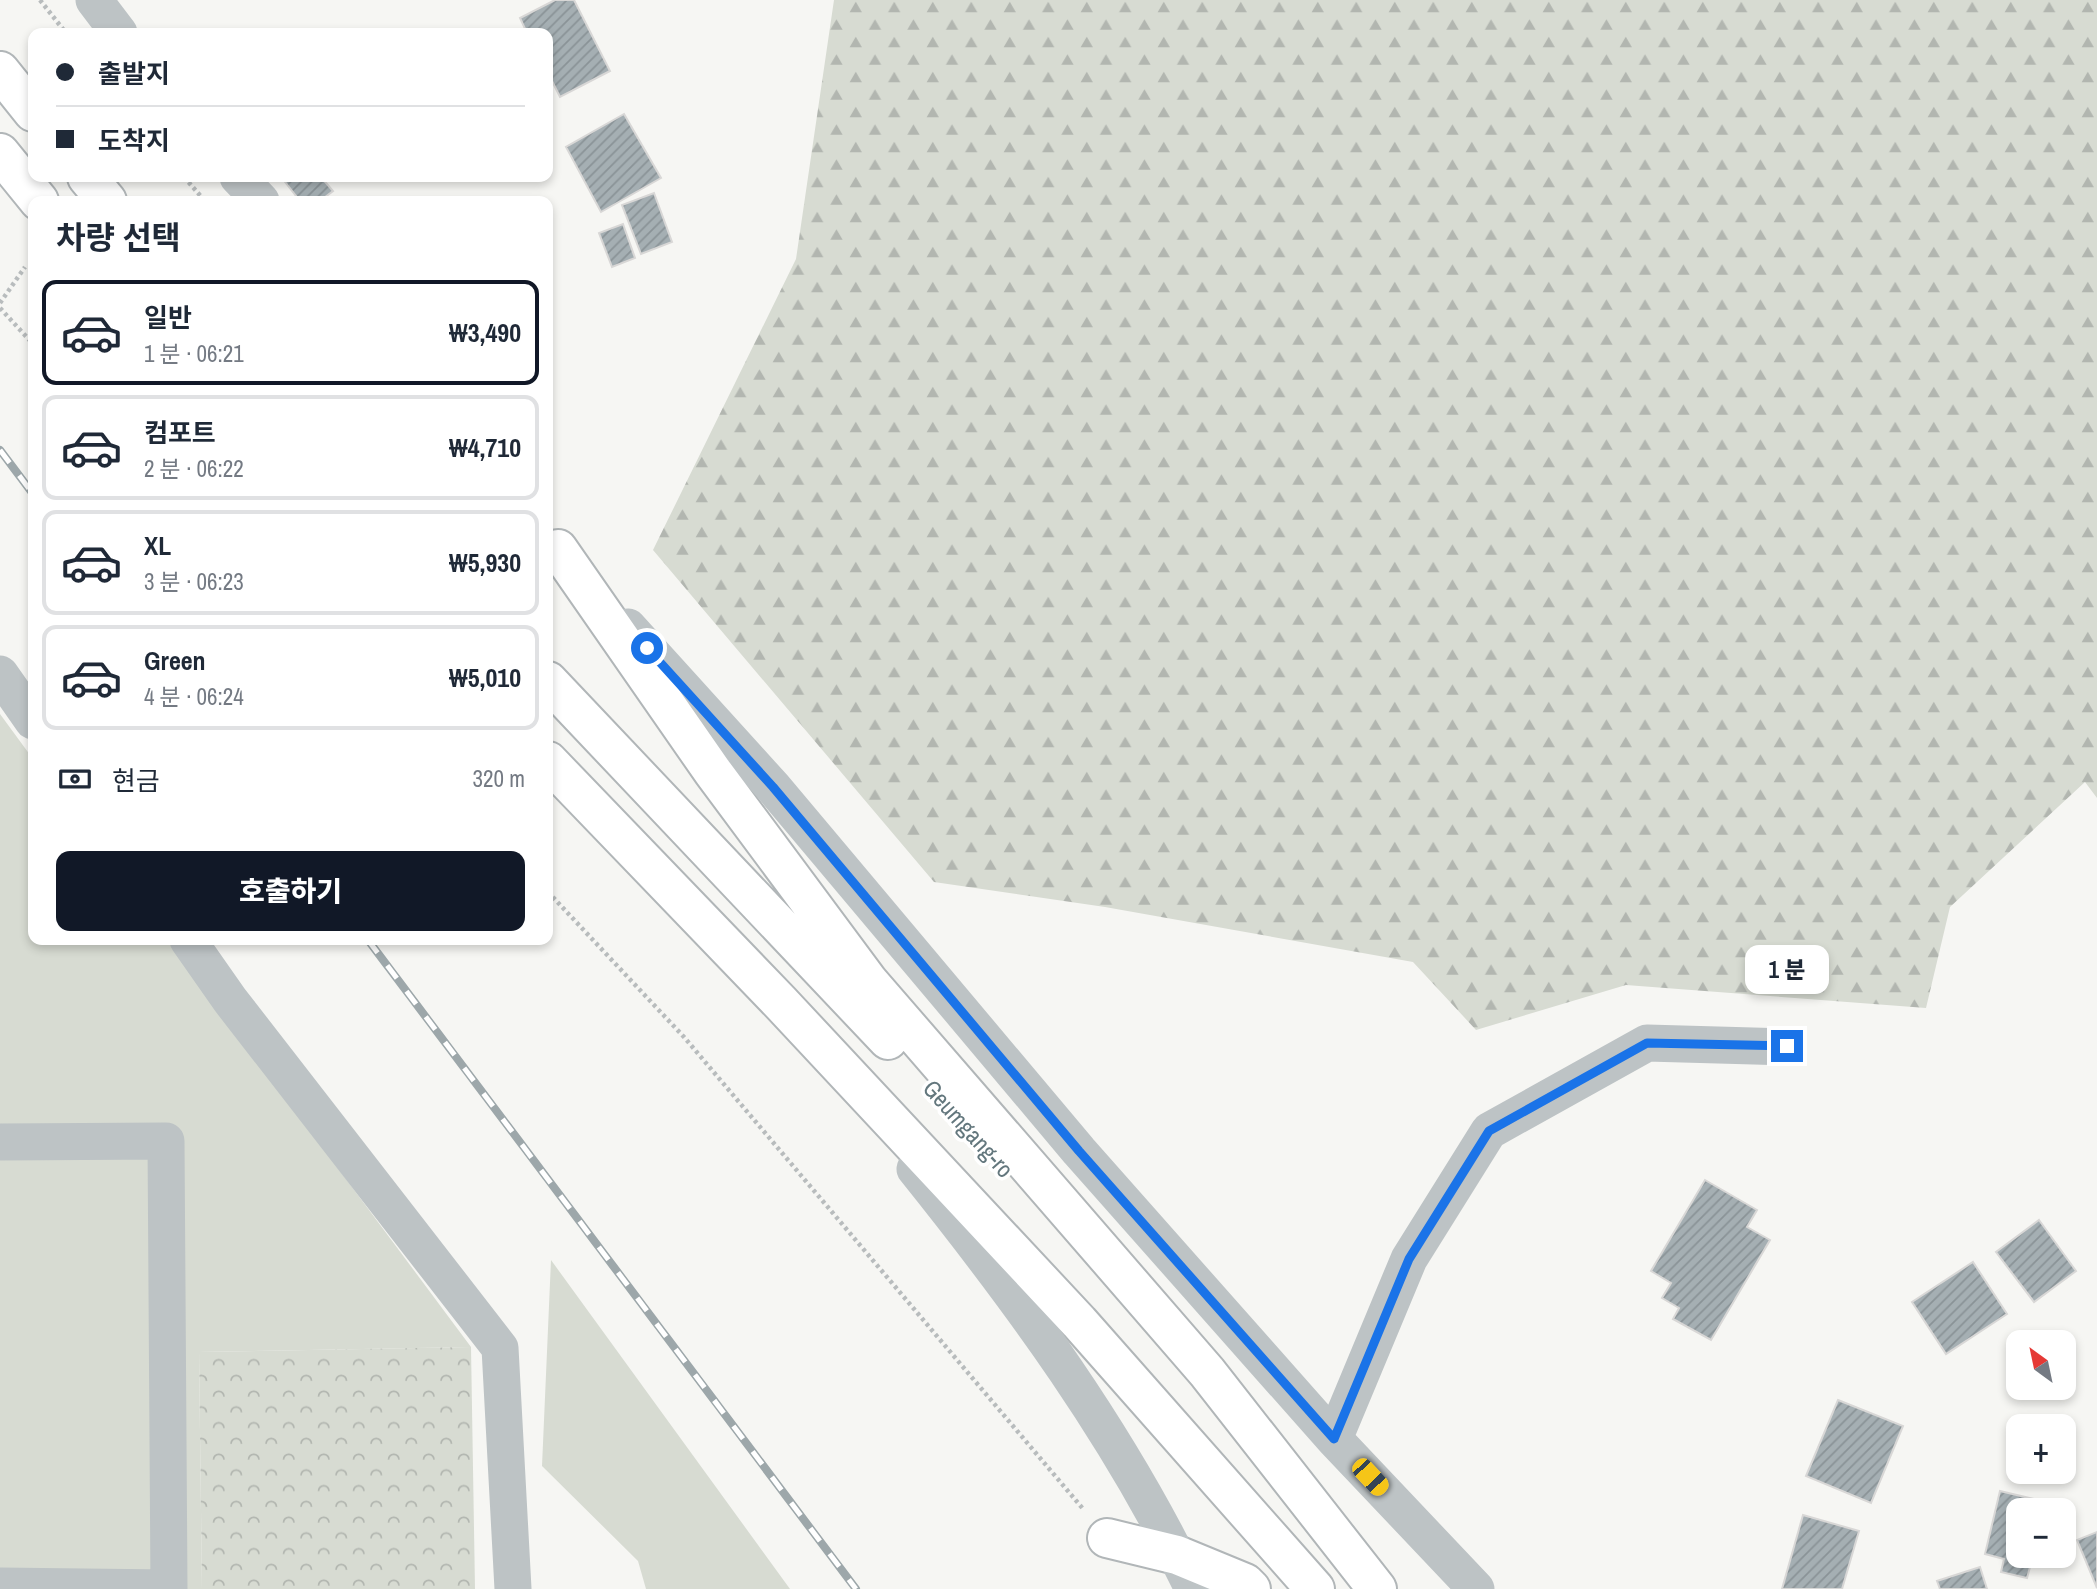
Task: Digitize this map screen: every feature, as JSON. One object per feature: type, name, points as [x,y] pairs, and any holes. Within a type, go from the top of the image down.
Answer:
[{"type":"highway","points":[[0,71],[28,106]]},
{"type":"highway","points":[[0,153],[35,196]]},
{"type":"highway","points":[[0,175],[28,201]]},
{"type":"highway","points":[[91,182],[103,196]]},
{"type":"highway","points":[[553,543],[737,806],[869,982],[1207,1372],[1376,1589]]},
{"type":"highway","name":"Geumgang-ro","points":[[553,686],[909,1063],[1376,1589]]},
{"type":"highway","name":"Geumgang-ro","points":[[553,766],[780,1002],[1079,1322],[1315,1589]]},
{"type":"highway","points":[[1107,1538],[1177,1555],[1245,1583],[1251,1589]]},
{"type":"street","points":[[94,0],[115,28]]},
{"type":"street","points":[[243,182],[256,196]]},
{"type":"street","points":[[553,543],[773,787],[1079,1151],[1334,1439],[1476,1589]]},
{"type":"street","points":[[0,674],[28,714]]},
{"type":"street","points":[[192,945],[239,1011],[500,1348],[513,1589]]},
{"type":"street","points":[[780,1002],[946,1207],[1069,1372],[1158,1515],[1193,1589]]},
{"type":"street","points":[[1334,1439],[1409,1259],[1489,1131],[1647,1043],[1787,1046]]},
{"type":"street","points":[[0,1142],[166,1141],[169,1588],[0,1586]]},
{"type":"path","points":[[40,0],[62,28]]},
{"type":"path","points":[[188,182],[201,196]]},
{"type":"path","points":[[0,303],[25,267]]},
{"type":"path","points":[[0,308],[28,339]]},
{"type":"path","points":[[553,897],[684,1037],[1107,1538]]},
{"type":"green space","points":[[834,0],[2097,0],[2097,798],[2085,782],[1950,907],[1926,1008],[1626,985],[1476,1030],[1413,962],[1105,907],[934,882],[653,550],[796,259]]},
{"type":"green space","points":[[0,714],[28,752],[28,945],[172,945],[471,1347],[199,1352],[202,1589],[0,1589]]},
{"type":"green space","points":[[551,1260],[790,1589],[646,1589],[638,1561],[542,1466]]},
{"type":"green space","points":[[471,1347],[475,1589],[202,1589],[199,1352]]},
{"type":"building","points":[[555,0],[574,0],[610,71],[560,97],[553,83],[553,28],[525,28],[520,18]]},
{"type":"building","points":[[624,114],[661,178],[601,212],[566,147]]},
{"type":"building","points":[[285,182],[325,182],[333,191],[326,196],[296,196]]},
{"type":"building","points":[[654,193],[672,242],[641,254],[622,205]]},
{"type":"building","points":[[623,224],[635,258],[612,267],[599,233]]},
{"type":"building","points":[[1705,1180],[1757,1210],[1747,1227],[1770,1240],[1711,1340],[1673,1319],[1679,1308],[1662,1298],[1671,1283],[1651,1271]]},
{"type":"building","points":[[2039,1220],[2076,1271],[2034,1302],[1996,1252]]},
{"type":"building","points":[[1973,1262],[2007,1314],[1946,1354],[1912,1302]]},
{"type":"building","points":[[1838,1400],[1903,1426],[1871,1503],[1806,1476]]},
{"type":"building","points":[[2000,1491],[2029,1498],[2006,1498],[2006,1568],[2030,1568],[2027,1578],[2001,1572],[2004,1559],[1985,1554]]},
{"type":"building","points":[[1803,1515],[1859,1531],[1842,1589],[1782,1589]]},
{"type":"building","points":[[2097,1532],[2097,1588],[2077,1540]]},
{"type":"building","points":[[1980,1567],[1987,1589],[1940,1589],[1937,1581]]},
{"type":"railway","points":[[0,450],[28,487]]},
{"type":"railway","points":[[372,945],[856,1589]]},
{"type":"route","points":[[647,648],[773,787],[1079,1151],[1334,1439],[1409,1259],[1489,1131],[1647,1043],[1787,1046]]}]
